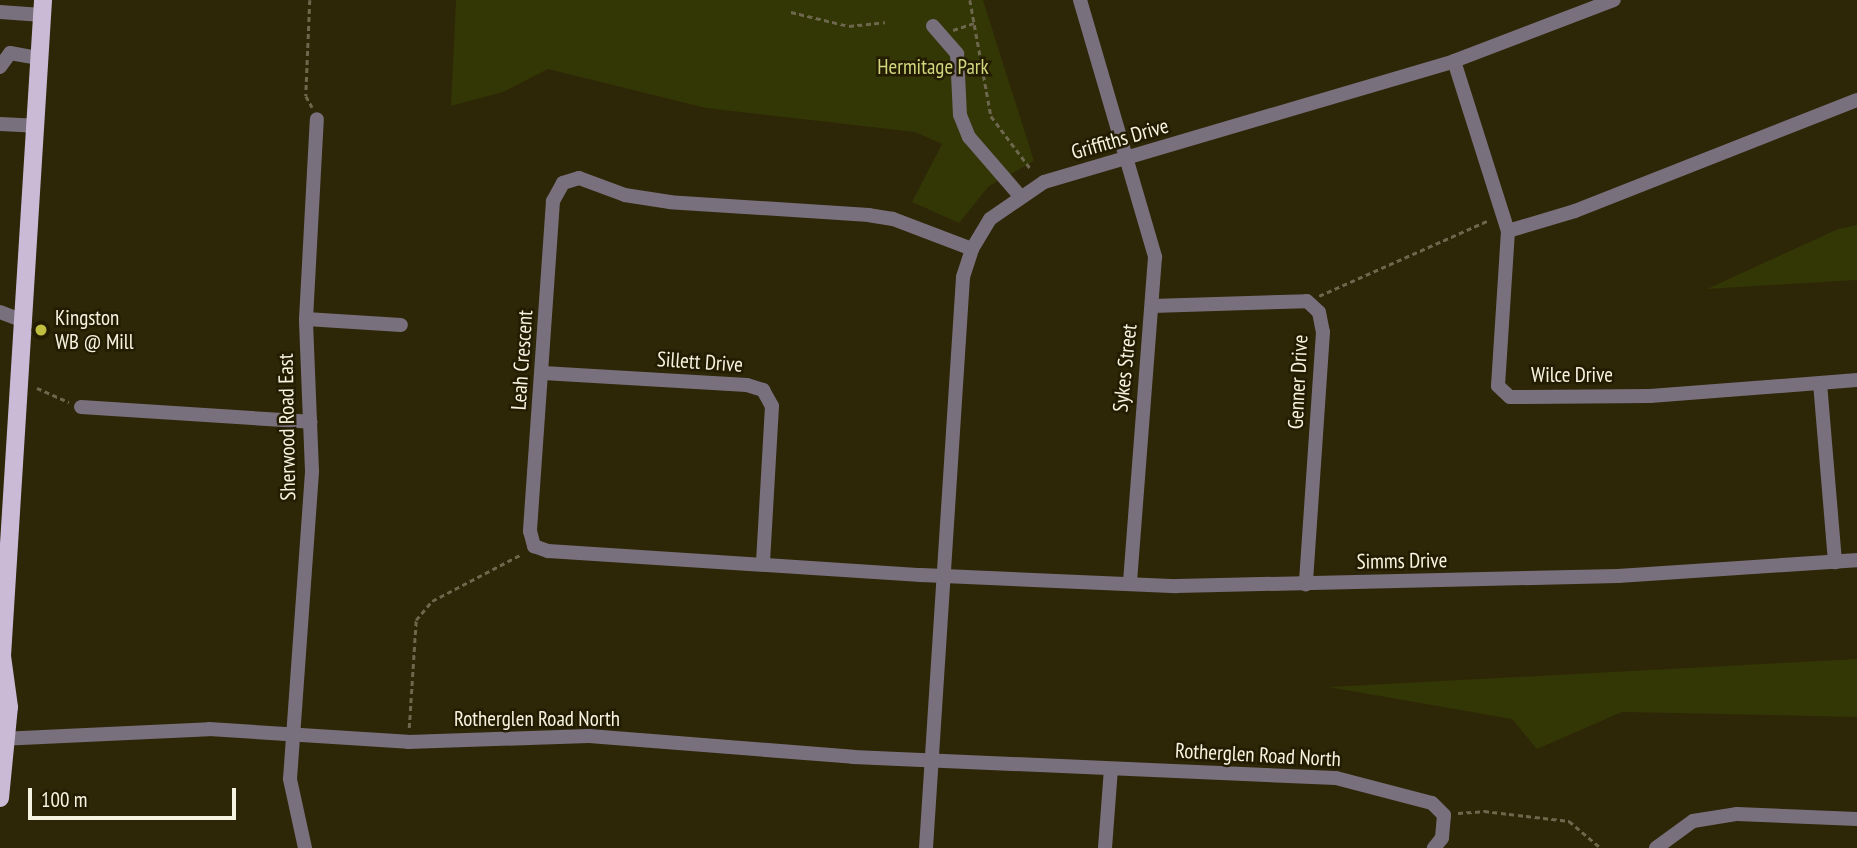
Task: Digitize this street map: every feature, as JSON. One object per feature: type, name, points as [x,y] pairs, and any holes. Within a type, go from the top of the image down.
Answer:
[{"type":"main road","points":[[0,797],[3,739],[9,706],[1,674],[43,8]]},
{"type":"street","name":"Sykes Street","points":[[1080,0],[1130,159],[1155,257],[1130,584]]},
{"type":"street","name":"Griffiths Drive","points":[[926,848],[947,576],[963,277],[972,249],[990,219],[1019,195],[1044,182],[1130,159],[1454,61],[1614,0]]},
{"type":"street","points":[[0,12],[43,8]]},
{"type":"street","points":[[937,30],[957,54],[960,115],[969,137],[1019,195]]},
{"type":"street","points":[[0,67],[5,52],[39,58]]},
{"type":"street","name":"Wilce Drive","points":[[1454,61],[1508,231],[1498,386],[1510,397],[1650,396],[1857,380]]},
{"type":"street","points":[[1508,231],[1575,211],[1857,100]]},
{"type":"street","name":"Sherwood Road East","points":[[305,848],[290,779],[312,471],[306,319],[317,119]]},
{"type":"street","points":[[0,124],[35,126]]},
{"type":"street","name":"Leah Crescent","points":[[534,546],[530,531],[553,201],[563,183],[579,178],[625,195],[670,202],[893,219],[972,249]]},
{"type":"street","name":"Genner Drive","points":[[1152,306],[1307,301],[1320,312],[1323,332],[1306,584]]},
{"type":"street","points":[[0,312],[24,321]]},
{"type":"street","points":[[306,319],[401,325]]},
{"type":"street","name":"Sillett Drive","points":[[543,373],[747,385],[763,390],[772,406],[763,562]]},
{"type":"street","points":[[1820,383],[1835,562]]},
{"type":"street","points":[[81,407],[311,422]]},
{"type":"street","points":[[534,546],[947,576]]},
{"type":"street","name":"Simms Drive","points":[[947,576],[1130,584],[1306,584],[1618,576],[1857,560]]},
{"type":"street","name":"Rotherglen Road North","points":[[3,739],[209,729],[408,742],[589,736],[932,760],[1336,778],[1417,797],[1444,815]]},
{"type":"street","points":[[1105,848],[1111,769]]},
{"type":"street","points":[[1656,848],[1693,821],[1737,814],[1857,819]]},
{"type":"street","points":[[1434,848],[1442,838],[1444,815]]},
{"type":"path","points":[[310,0],[306,96],[317,119]]},
{"type":"path","points":[[970,0],[990,116],[1030,168]]},
{"type":"path","points":[[791,12],[849,26],[885,22]]},
{"type":"path","points":[[937,30],[974,23]]},
{"type":"path","points":[[1307,301],[1501,214]]},
{"type":"path","points":[[37,388],[81,407]]},
{"type":"path","points":[[408,742],[416,620],[432,601],[534,546]]},
{"type":"path","points":[[1444,815],[1484,811],[1569,821],[1601,848]]},
{"type":"green space","name":"Hermitage Park","points":[[456,0],[983,0],[1034,161],[989,186],[959,223],[912,202],[942,144],[915,132],[706,108],[548,69],[503,92],[451,106]]},
{"type":"green space","points":[[1857,225],[1857,280],[1707,289],[1838,229]]},
{"type":"green space","points":[[1857,659],[1857,717],[1622,712],[1537,749],[1512,719],[1328,687]]},
{"type":"place","name":"Kingston WB @ Mill","points":[[41,330]]}]
